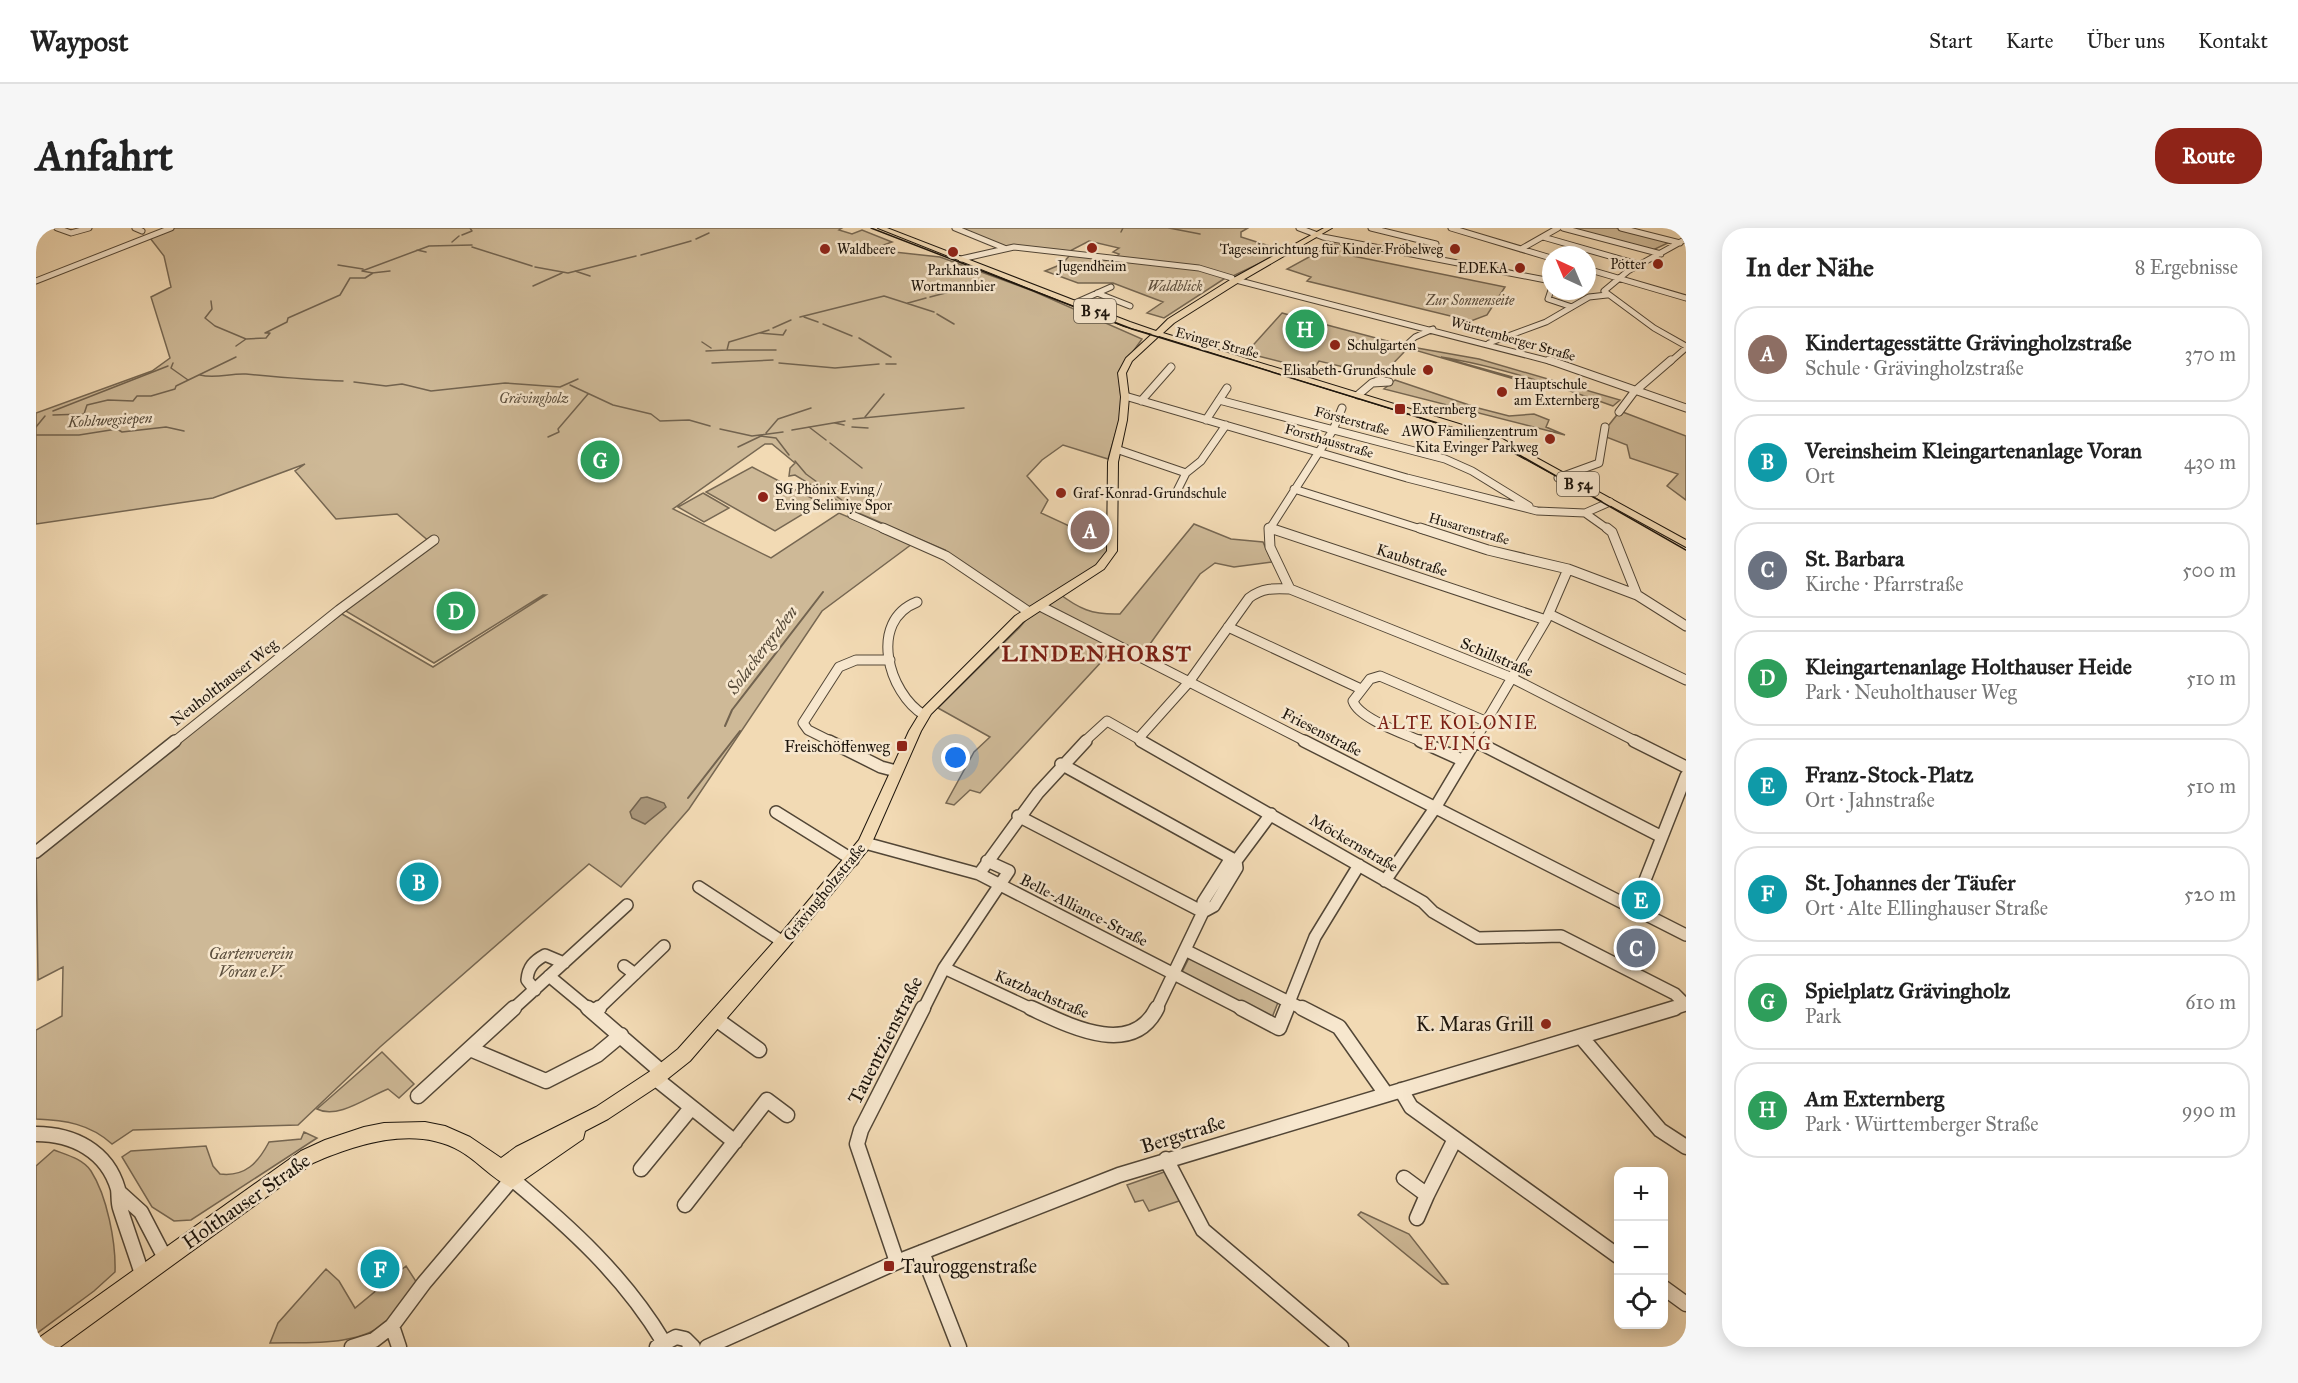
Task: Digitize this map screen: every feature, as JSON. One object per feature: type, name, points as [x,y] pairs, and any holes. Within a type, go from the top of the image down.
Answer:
[{"type":"main road","name":"Evinger Straße","points":[[881,228],[1153,336],[1476,436],[1561,477]]},
{"type":"main road","name":"Grävingholzstraße","points":[[507,1174],[588,1127],[602,1113],[659,1076],[684,1055],[783,942],[865,843],[896,771],[924,715],[1029,612],[1083,580],[1100,567],[1112,551],[1116,449],[1123,420],[1125,396],[1122,373],[1129,360],[1153,336],[1236,278],[1329,228]]},
{"type":"main road","name":"Evinger Straße","points":[[1035,288],[1153,336],[1358,395],[1492,437],[1686,552]]},
{"type":"main road","name":"Evinger Straße","points":[[1604,505],[1686,544]]},
{"type":"main road","name":"Holthauser Straße","points":[[165,1258],[308,1157],[356,1138],[390,1131],[417,1130],[450,1137],[463,1143],[507,1174]]},
{"type":"main road","points":[[43,1347],[165,1258]]},
{"type":"street","points":[[57,228],[71,233],[89,228]]},
{"type":"street","points":[[36,280],[171,228]]},
{"type":"street","points":[[955,228],[1005,248]]},
{"type":"street","points":[[1299,228],[1317,235],[1542,279]]},
{"type":"street","points":[[1371,228],[1441,240]]},
{"type":"street","points":[[1423,257],[1453,228],[1542,255]]},
{"type":"street","points":[[1521,249],[1558,228]]},
{"type":"street","points":[[1563,228],[1661,254]]},
{"type":"street","points":[[1621,228],[1680,243]]},
{"type":"street","points":[[1679,228],[1686,230]]},
{"type":"street","points":[[1543,237],[1641,265]]},
{"type":"street","points":[[1605,293],[1606,286],[1618,278],[1686,239]]},
{"type":"street","points":[[961,259],[1005,248]]},
{"type":"street","name":"Württemberger Straße","points":[[1005,248],[1199,268],[1489,343],[1638,390],[1686,408]]},
{"type":"street","points":[[1596,272],[1686,298]]},
{"type":"street","points":[[1075,303],[1112,287]]},
{"type":"street","points":[[1596,290],[1605,293],[1661,333],[1686,347],[1621,406],[1618,412]]},
{"type":"street","points":[[1098,293],[1130,306]]},
{"type":"street","points":[[1489,343],[1546,322],[1591,296],[1605,293]]},
{"type":"street","points":[[1551,300],[1572,308]]},
{"type":"street","points":[[1405,346],[1415,337],[1433,329]]},
{"type":"street","points":[[1141,401],[1171,367]]},
{"type":"street","points":[[1358,395],[1371,383]]},
{"type":"street","points":[[1206,420],[1227,388]]},
{"type":"street","name":"Forsthausstraße","points":[[1125,396],[1317,452],[1537,511],[1559,514],[1585,513],[1604,505]]},
{"type":"street","name":"Försterstraße","points":[[1219,400],[1458,464],[1537,511]]},
{"type":"street","points":[[1138,739],[1189,682],[1256,592],[1273,588],[1290,589],[1270,547],[1269,528],[1333,430],[1342,408]]},
{"type":"street","points":[[1175,495],[1186,473],[1201,461],[1226,425]]},
{"type":"street","points":[[1561,477],[1595,465],[1602,459],[1601,435],[1605,427]]},
{"type":"street","points":[[1116,449],[1186,473]]},
{"type":"street","name":"Husarenstraße","points":[[1294,489],[1488,550],[1568,569],[1636,595],[1686,626]]},
{"type":"street","points":[[1604,505],[1604,525]]},
{"type":"street","points":[[1585,513],[1612,532],[1636,595]]},
{"type":"street","points":[[852,515],[946,556],[1029,612]]},
{"type":"street","name":"Kaubstraße","points":[[1269,528],[1547,617],[1686,680]]},
{"type":"street","name":"Neuholthauser Weg","points":[[36,852],[339,610],[434,540]]},
{"type":"street","points":[[1385,880],[1435,808],[1547,617],[1568,569]]},
{"type":"street","name":"Schillstraße","points":[[1290,589],[1510,677],[1686,767]]},
{"type":"street","points":[[918,602],[902,609],[890,625],[887,641],[901,697],[914,710],[924,715]]},
{"type":"street","name":"Friesenstraße","points":[[1040,606],[1686,935]]},
{"type":"street","points":[[1228,627],[1361,689]]},
{"type":"street","points":[[890,660],[856,660],[839,667],[803,723],[808,730],[881,767],[896,771]]},
{"type":"street","points":[[1462,760],[1364,715],[1355,708],[1353,701],[1370,679],[1380,676],[1485,721]]},
{"type":"street","name":"Möckernstraße","points":[[1062,764],[1107,721],[1385,880],[1478,938],[1561,936],[1675,994],[1686,1005]]},
{"type":"street","points":[[1474,740],[1662,837]]},
{"type":"street","points":[[979,874],[1018,816],[1062,764],[1234,860]]},
{"type":"street","points":[[1634,908],[1686,776]]},
{"type":"street","points":[[776,812],[852,860]]},
{"type":"street","name":"Katzbachstraße","points":[[944,968],[1071,1027],[1106,1036],[1130,1033],[1150,1022],[1203,912],[1214,906],[1237,868],[1234,860],[1271,814]]},
{"type":"street","points":[[1018,816],[1203,912]]},
{"type":"street","name":"Belle-Alliance-Straße","points":[[865,843],[979,874],[1279,1028],[1289,1001]]},
{"type":"street","points":[[987,861],[1009,871],[1000,885]]},
{"type":"street","points":[[1289,1001],[1299,972],[1324,920],[1359,865]]},
{"type":"street","name":"Tauentzienstraße","points":[[897,1262],[857,1144],[874,1102],[944,968],[1000,885]]},
{"type":"street","points":[[699,887],[783,942]]},
{"type":"street","points":[[418,1095],[627,905]]},
{"type":"street","points":[[594,1014],[630,970],[664,946]]},
{"type":"street","points":[[1185,950],[1343,1030],[1394,1092],[1411,1107],[1614,1253]]},
{"type":"street","points":[[535,990],[526,980],[527,969],[532,962],[544,955],[564,963]]},
{"type":"street","points":[[549,976],[621,1035],[691,1108],[735,1142]]},
{"type":"street","name":"Bergstraße","points":[[707,1347],[897,1262],[1088,1186],[1166,1159],[1582,1038],[1686,1005]]},
{"type":"street","points":[[716,1019],[759,1050]]},
{"type":"street","points":[[470,1049],[546,1081],[597,1055],[621,1035]]},
{"type":"street","points":[[1582,1038],[1660,1130],[1686,1147]]},
{"type":"street","points":[[685,1205],[767,1101],[787,1115]]},
{"type":"street","points":[[640,1169],[691,1108]]},
{"type":"street","name":"Holthauser Straße","points":[[36,1134],[51,1134],[87,1144],[104,1162],[120,1193],[118,1204],[142,1274]]},
{"type":"street","points":[[1417,1218],[1455,1139]]},
{"type":"street","points":[[1166,1159],[1203,1230],[1341,1347]]},
{"type":"street","points":[[352,1347],[374,1340],[392,1326],[507,1174],[585,1241],[632,1295],[660,1344],[669,1338],[682,1337],[693,1347]]},
{"type":"street","points":[[1404,1178],[1427,1195]]},
{"type":"street","name":"Holthauser Straße","points":[[120,1193],[129,1197],[138,1209],[165,1258]]},
{"type":"street","points":[[922,1252],[958,1347]]},
{"type":"street","points":[[1668,1291],[1686,1304]]},
{"type":"street","points":[[392,1326],[399,1347]]},
{"type":"green space","points":[[172,228],[842,228],[839,230],[852,234],[862,230],[892,242],[871,250],[940,257],[1033,291],[1142,339],[1119,371],[1122,412],[1108,459],[1063,445],[1042,460],[1027,476],[1048,500],[1041,513],[1104,542],[1111,551],[1094,567],[1057,592],[1086,610],[1120,614],[1194,524],[1231,539],[1263,542],[1272,562],[1234,567],[1215,563],[1200,574],[1140,658],[1116,646],[980,793],[970,790],[954,805],[946,803],[974,752],[990,737],[938,708],[1020,627],[1026,620],[1028,607],[943,552],[945,550],[856,512],[795,475],[789,476],[790,468],[795,463],[772,444],[765,444],[673,509],[771,558],[839,513],[912,544],[822,611],[689,809],[621,887],[589,864],[380,1047],[298,1125],[133,1130],[112,1144],[104,1137],[77,1124],[36,1119],[36,1030],[62,1016],[63,967],[38,980],[36,852],[252,681],[342,614],[433,667],[546,595],[434,663],[344,610],[431,543],[397,514],[336,519],[295,471],[305,464],[213,498],[36,524],[36,413],[152,371],[170,358],[151,297],[171,287],[164,256],[150,238]],"holes":[[[856,244],[868,249],[848,247]]]},
{"type":"green space","points":[[956,228],[1248,228],[1241,232],[1241,237],[1285,251],[1231,277],[1203,268],[1115,258],[1119,254],[1113,252],[1119,248],[1089,241],[1070,251],[1005,247]]},
{"type":"green space","points":[[1568,228],[1616,228],[1670,242],[1653,250]]},
{"type":"green space","name":"Zur Sonnenseite","points":[[1333,244],[1347,246],[1343,251],[1353,256],[1505,287],[1487,315],[1471,321],[1307,281],[1311,277],[1287,269]]},
{"type":"green space","name":"Waldblick","points":[[1070,255],[1197,269],[1227,277],[1164,318],[1147,313],[1163,302],[1113,283],[1078,283],[1045,271],[1062,264]]},
{"type":"green space","points":[[1282,313],[1406,346],[1479,359],[1620,400],[1613,406],[1506,371],[1441,357],[1523,380],[1408,348],[1381,376],[1319,361],[1313,370],[1246,353]]},
{"type":"green space","points":[[1395,380],[1509,416],[1534,414],[1549,420],[1546,427],[1565,435],[1384,389]]},
{"type":"green space","points":[[1620,411],[1686,436],[1686,500],[1667,486],[1678,474],[1630,458],[1627,445],[1601,435]]},
{"type":"green space","name":"SG Phönix Eving / Eving Selimiye Spor","points":[[752,467],[821,503],[775,531],[706,492]]},
{"type":"green space","points":[[703,493],[729,508],[704,522],[678,507]]},
{"type":"green space","points":[[1190,956],[1279,1000],[1271,1020],[1181,974]]},
{"type":"green space","points":[[382,1052],[414,1084],[399,1098],[388,1089],[353,1106],[334,1112],[317,1109]]},
{"type":"green space","points":[[304,1132],[317,1138],[191,1220],[174,1221],[152,1207],[122,1157],[131,1151],[206,1146],[213,1166],[220,1174],[237,1173],[250,1167],[269,1142],[301,1139]]},
{"type":"green space","points":[[54,1150],[84,1163],[97,1181],[109,1220],[114,1247],[115,1272],[94,1291],[36,1334],[36,1166]]},
{"type":"green space","points":[[1167,1171],[1182,1200],[1149,1211],[1143,1200],[1135,1202],[1127,1185]]},
{"type":"green space","points":[[1361,1212],[1409,1234],[1448,1284],[1442,1284],[1358,1215]]},
{"type":"green space","points":[[406,1266],[417,1283],[389,1320],[377,1329],[349,1339],[270,1343],[278,1323],[326,1269],[339,1281],[355,1308]]},
{"type":"shaded area","points":[[647,797],[664,803],[666,807],[645,824],[632,818],[630,812],[641,798]]},
{"type":"waterway","points":[[462,235],[472,231],[470,228]]},
{"type":"waterway","points":[[1121,232],[1123,228]]},
{"type":"waterway","points":[[1169,228],[1200,234]]},
{"type":"waterway","points":[[696,239],[709,233]]},
{"type":"waterway","points":[[452,242],[459,236]]},
{"type":"waterway","points":[[641,255],[691,241]]},
{"type":"waterway","points":[[418,250],[429,246],[472,245]]},
{"type":"waterway","points":[[472,247],[532,266]]},
{"type":"waterway","points":[[373,273],[362,271],[418,250]]},
{"type":"waterway","points":[[418,250],[426,252]]},
{"type":"waterway","points":[[575,271],[636,256]]},
{"type":"waterway","points":[[338,265],[363,269]]},
{"type":"waterway","points":[[535,267],[568,273],[575,271]]},
{"type":"waterway","points":[[373,273],[390,271]]},
{"type":"waterway","points":[[575,271],[590,276]]},
{"type":"waterway","points":[[246,339],[266,338],[270,333],[265,333],[287,322],[288,318],[340,295],[350,278],[365,278],[373,273]]},
{"type":"waterway","points":[[533,286],[562,273]]},
{"type":"waterway","points":[[930,297],[957,290]]},
{"type":"waterway","points":[[800,317],[884,296],[934,312]]},
{"type":"waterway","points":[[908,303],[926,298]]},
{"type":"waterway","points":[[211,301],[212,309],[205,318],[215,326],[246,339]]},
{"type":"waterway","points":[[937,314],[954,324]]},
{"type":"waterway","points":[[804,317],[818,322]]},
{"type":"waterway","points":[[773,328],[791,320]]},
{"type":"waterway","points":[[823,324],[852,336]]},
{"type":"waterway","points":[[727,350],[729,342],[769,330]]},
{"type":"waterway","points":[[760,333],[783,335],[786,330]]},
{"type":"waterway","points":[[859,338],[891,357]]},
{"type":"waterway","points":[[236,346],[246,339]]},
{"type":"waterway","points":[[702,342],[711,348]]},
{"type":"waterway","points":[[706,351],[727,350]]},
{"type":"waterway","points":[[727,350],[776,350]]},
{"type":"waterway","points":[[53,415],[84,414],[87,405],[108,400],[133,401],[137,396],[151,396],[175,389],[176,386],[236,357]]},
{"type":"waterway","points":[[712,363],[773,360]]},
{"type":"waterway","points":[[173,363],[171,368],[188,380]]},
{"type":"waterway","points":[[779,363],[835,368],[879,364]]},
{"type":"waterway","points":[[886,364],[896,364]]},
{"type":"waterway","points":[[53,411],[168,366]]},
{"type":"waterway","points":[[200,375],[246,374],[343,381]]},
{"type":"waterway","points":[[354,382],[386,386],[402,384],[431,391],[505,383],[560,387],[578,379]]},
{"type":"waterway","points":[[570,385],[613,405],[651,414],[660,421],[689,420],[710,426]]},
{"type":"waterway","points":[[548,437],[559,432],[558,429],[588,394]]},
{"type":"waterway","points":[[865,417],[884,394]]},
{"type":"waterway","points":[[766,433],[778,419],[811,408]]},
{"type":"waterway","points":[[853,419],[964,408]]},
{"type":"waterway","points":[[36,427],[45,416]]},
{"type":"waterway","points":[[809,427],[845,421]]},
{"type":"waterway","points":[[835,423],[844,425]]},
{"type":"waterway","name":"Kohlwegsiepen","points":[[36,435],[79,435],[117,429],[122,432],[166,427],[184,431]]},
{"type":"waterway","points":[[792,430],[809,427]]},
{"type":"waterway","points":[[809,427],[826,440]]},
{"type":"waterway","points":[[852,427],[868,428]]},
{"type":"waterway","points":[[720,429],[752,436],[783,432]]},
{"type":"waterway","points":[[738,447],[761,436],[776,438],[789,455]]},
{"type":"waterway","points":[[830,443],[862,468]]},
{"type":"waterway","points":[[795,461],[806,474],[854,509]]},
{"type":"waterway","name":"Solackergraben","points":[[725,726],[732,710],[823,592]]},
{"type":"waterway","points":[[688,798],[740,731]]},
{"type":"tram line","points":[[871,228],[1132,329],[1493,440],[1686,550]]},
{"type":"place","name":"Jugendheim","points":[[1092,248]]},
{"type":"place","name":"Waldbeere","points":[[825,249]]},
{"type":"place","name":"Tageseinrichtung für Kinder Fröbelweg","points":[[1455,249]]},
{"type":"place","name":"Parkhaus Wortmannbier","points":[[953,252]]},
{"type":"place","name":"Pötter","points":[[1658,264]]},
{"type":"place","name":"EDEKA","points":[[1520,268]]},
{"type":"place","name":"Am Externberg","points":[[1305,329]]},
{"type":"place","name":"Schulgarten","points":[[1335,345]]},
{"type":"place","name":"Elisabeth-Grundschule","points":[[1428,370]]},
{"type":"place","name":"Hauptschule am Externberg","points":[[1502,392]]},
{"type":"place","name":"Externberg","points":[[1400,409]]},
{"type":"place","name":"AWO Familienzentrum Kita Evinger Parkweg","points":[[1550,439]]},
{"type":"place","name":"Spielplatz Grävingholz","points":[[600,460]]},
{"type":"place","name":"Graf-Konrad-Grundschule","points":[[1061,493]]},
{"type":"place","name":"SG Phönix Eving / Eving Selimiye Spor","points":[[763,497]]},
{"type":"place","name":"Kindertagesstätte Grävingholzstraße","points":[[1090,530]]},
{"type":"place","name":"Kleingartenanlage Holthauser Heide","points":[[456,611]]},
{"type":"place","name":"Freischöffenweg","points":[[902,746]]},
{"type":"place","name":"Vereinsheim Kleingartenanlage Voran","points":[[419,882]]},
{"type":"place","name":"Franz-Stock-Platz","points":[[1641,900]]},
{"type":"place","name":"St. Barbara","points":[[1636,948]]},
{"type":"place","name":"K. Maras Grill","points":[[1546,1024]]},
{"type":"place","name":"Tauroggenstraße","points":[[889,1266]]},
{"type":"place","name":"St. Johannes der Täufer","points":[[380,1269]]},
{"type":"district","name":"LINDENHORST","points":[[1097,653]]},
{"type":"district","name":"ALTE KOLONIE EVING","points":[[1458,733]]},
{"type":"park label","name":"Grävingholz","points":[[534,398]]},
{"type":"park label","name":"Gartenverein Voran e.V.","points":[[251,962]]}]
